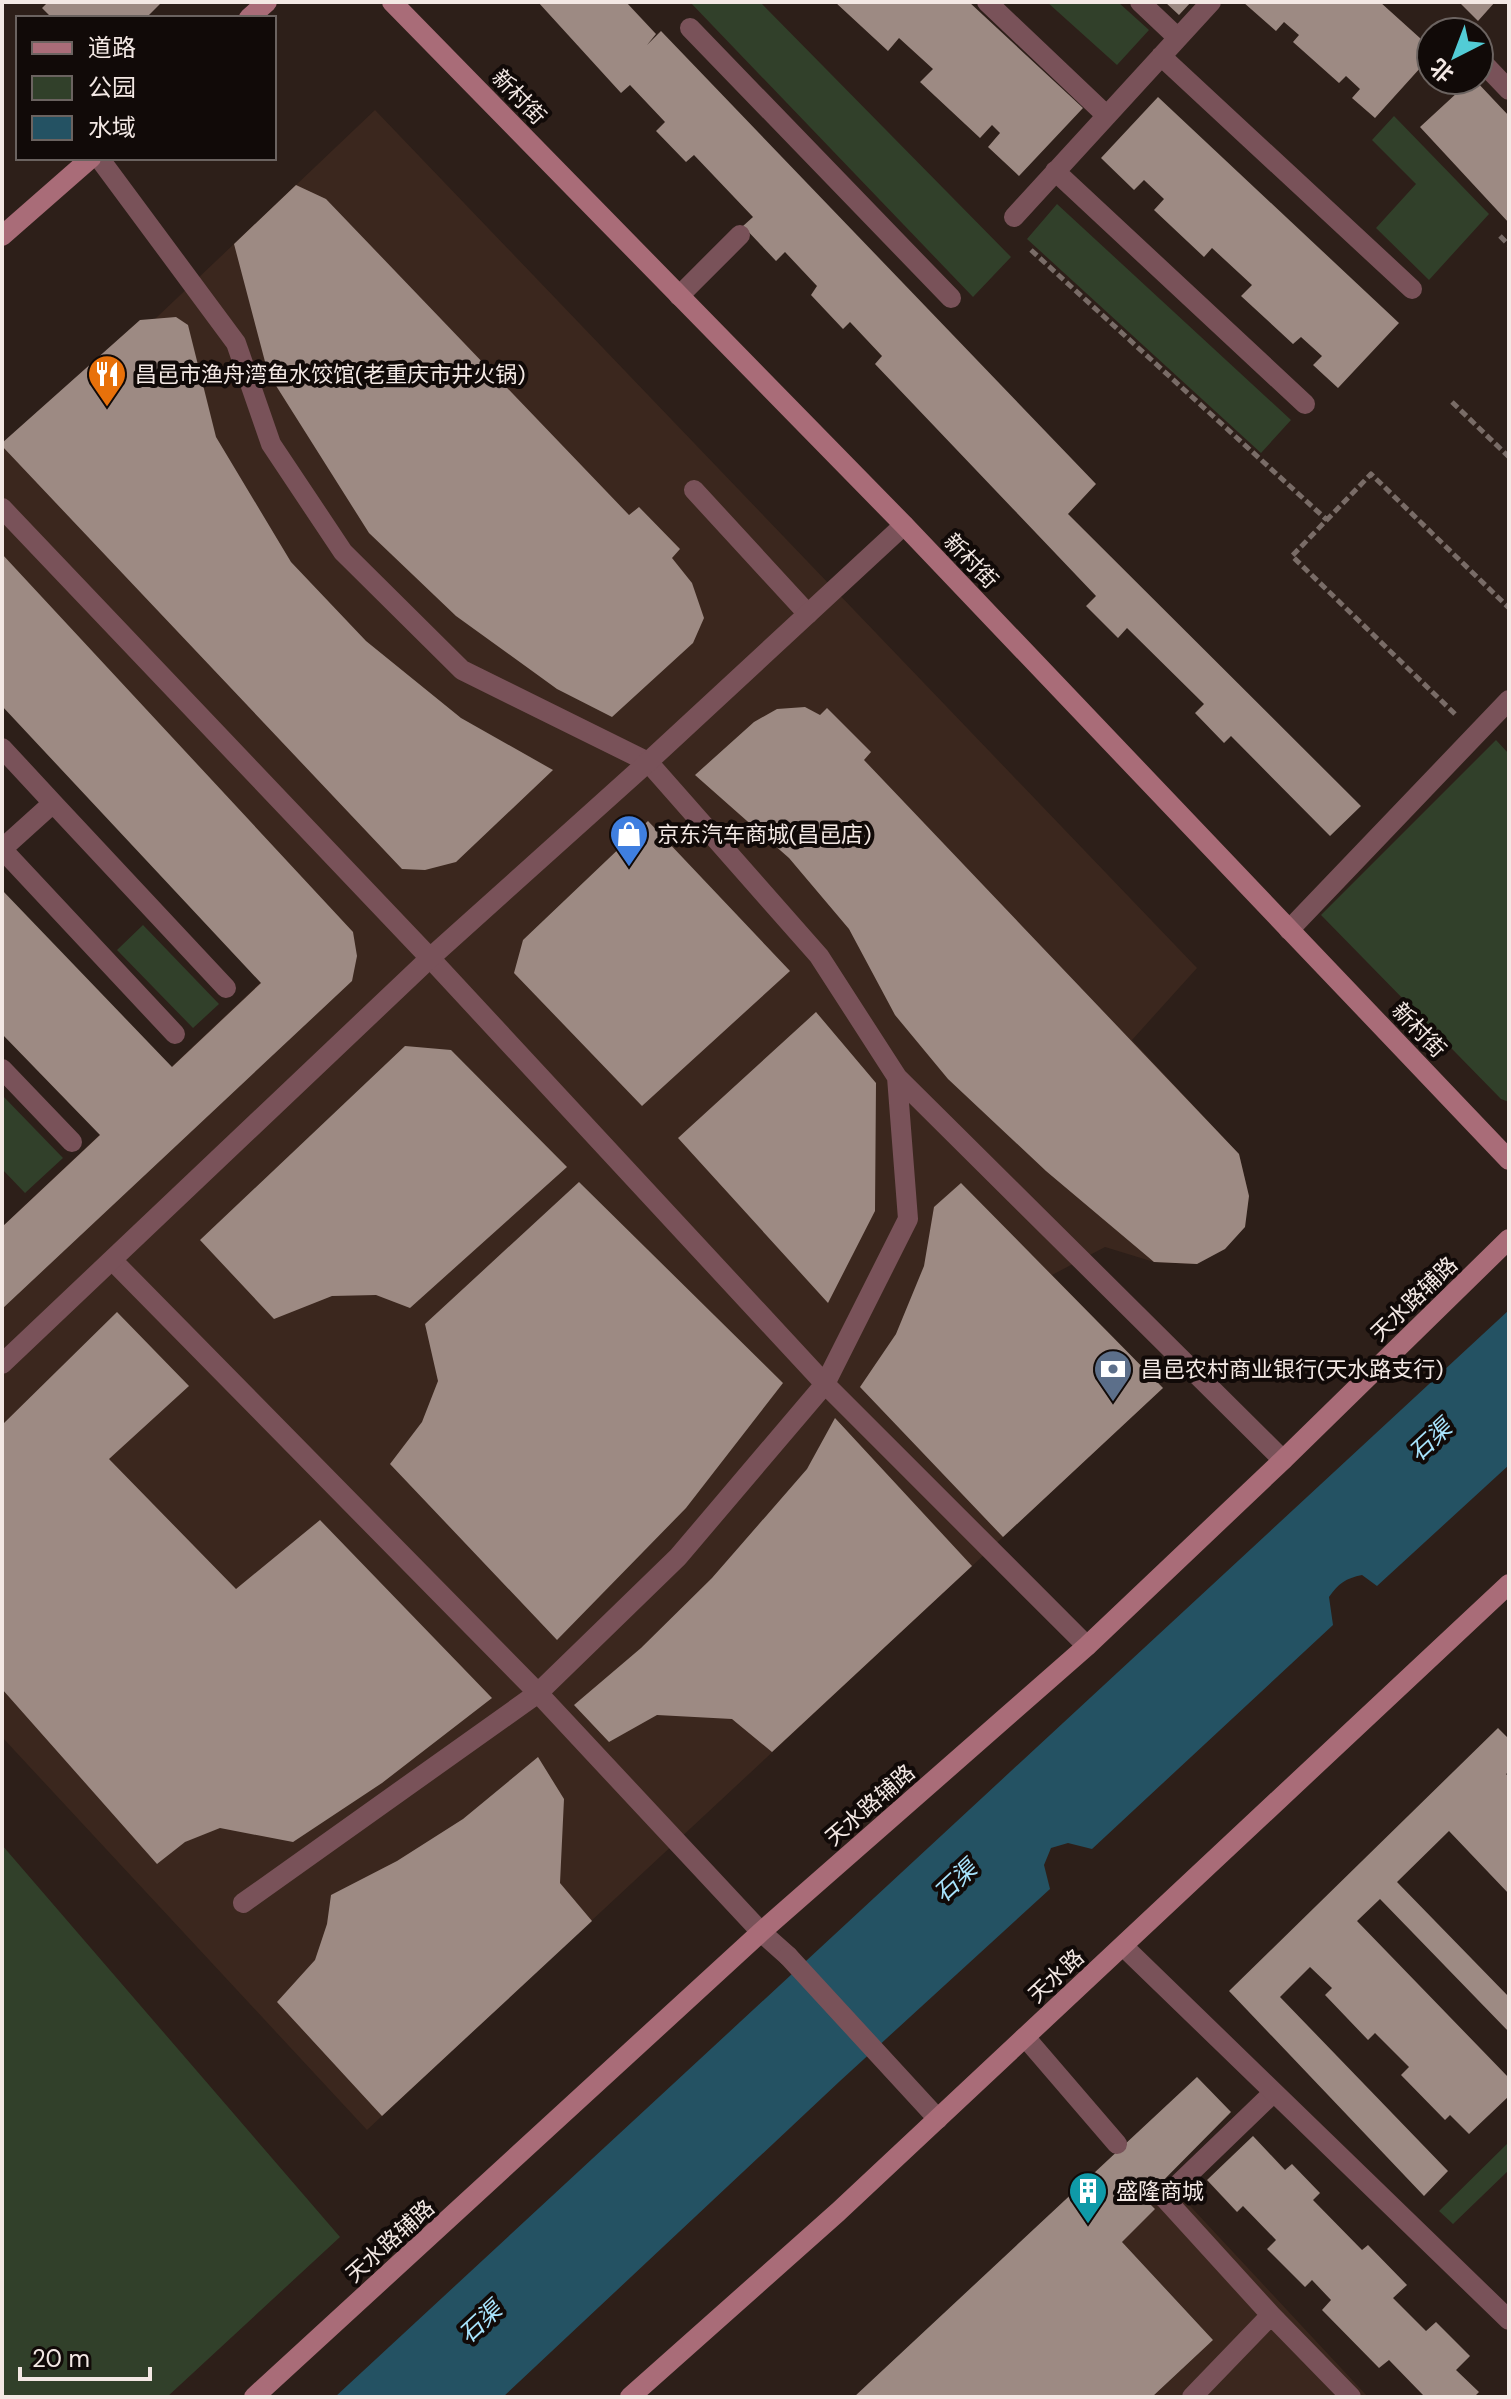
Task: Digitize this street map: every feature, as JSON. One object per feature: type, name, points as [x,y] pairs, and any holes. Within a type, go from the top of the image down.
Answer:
[{"type":"street","points":[[251,16],[267,2]]},
{"type":"street","name":"新村街","points":[[392,2],[904,525],[1509,1160]]},
{"type":"street","points":[[987,2],[1106,115]]},
{"type":"street","points":[[1140,2],[1178,38]]},
{"type":"street","points":[[1014,217],[1211,2]]},
{"type":"street","points":[[690,28],[809,168],[951,298]]},
{"type":"street","points":[[1161,56],[1412,289]]},
{"type":"street","points":[[1495,75],[1509,90]]},
{"type":"street","points":[[2,236],[89,160]]},
{"type":"street","points":[[100,160],[236,343],[271,444],[343,552],[462,670],[648,762],[819,956],[897,1077],[1283,1460]]},
{"type":"street","points":[[1055,171],[1305,404]]},
{"type":"street","points":[[679,296],[740,235]]},
{"type":"street","points":[[694,490],[808,614]]},
{"type":"street","points":[[2,508],[430,958],[825,1384],[1087,1646]]},
{"type":"street","points":[[2,1364],[430,958],[904,525]]},
{"type":"street","points":[[1289,930],[1509,700]]},
{"type":"street","points":[[2,748],[226,988]]},
{"type":"street","points":[[53,803],[2,849],[175,1034]]},
{"type":"street","points":[[2,1069],[72,1142]]},
{"type":"street","points":[[243,1903],[538,1693],[678,1557],[825,1384],[908,1219],[897,1077]]},
{"type":"street","name":"天水路辅路","points":[[254,2397],[761,1932],[1087,1646],[1509,1239]]},
{"type":"street","points":[[113,1261],[538,1693],[938,2119]]},
{"type":"street","name":"天水路","points":[[630,2397],[838,2212],[1509,1584]]},
{"type":"street","points":[[1123,1946],[1509,2320]]},
{"type":"street","points":[[1025,2037],[1117,2144]]},
{"type":"street","points":[[1273,2093],[1161,2194],[1351,2397]]},
{"type":"street","points":[[1192,2397],[1271,2315]]},
{"type":"path","points":[[1500,236],[1509,245]]},
{"type":"path","points":[[1031,250],[1327,520]]},
{"type":"path","points":[[1452,402],[1509,457]]},
{"type":"path","points":[[1476,734],[1292,556],[1371,474],[1509,608]]},
{"type":"shaded area","points":[[375,110],[1197,968],[1132,1040],[1239,1154],[1249,1196],[1245,1227],[1197,1264],[1154,1262],[1105,1247],[1052,1275],[1163,1388],[367,2130],[2,1737],[2,1227],[280,964],[2,669],[2,445],[155,319]]},
{"type":"shaded area","points":[[1165,2179],[1368,2397],[1152,2397],[1213,2340],[1122,2242],[1154,2209],[1145,2199]]},
{"type":"green space","points":[[690,2],[760,2],[1011,257],[973,297]]},
{"type":"green space","points":[[1047,2],[1118,2],[1149,30],[1117,65]]},
{"type":"green space","points":[[1394,116],[1489,214],[1429,280],[1376,228],[1416,184],[1372,140]]},
{"type":"green space","points":[[1057,204],[1291,420],[1261,453],[1027,239]]},
{"type":"green space","points":[[1496,740],[1509,754],[1509,1102],[1501,1099],[1321,915]]},
{"type":"green space","points":[[143,925],[219,1004],[193,1028],[117,950]]},
{"type":"green space","points":[[2,1095],[63,1158],[25,1193],[2,1169]]},
{"type":"green space","points":[[2,1845],[340,2237],[167,2397],[2,2397]]},
{"type":"green space","points":[[1509,2142],[1509,2170],[1453,2224],[1439,2211]]},
{"type":"water","name":"石渠","points":[[1509,1310],[1509,1465],[1377,1586],[1362,1575],[1339,1585],[1329,1597],[1333,1625],[1092,1849],[1068,1843],[1051,1848],[1044,1865],[1050,1889],[503,2397],[335,2397]]},
{"type":"building","points":[[48,2],[162,2],[148,16],[50,16],[42,8]]},
{"type":"building","points":[[538,2],[626,2],[656,34],[647,45],[661,31],[1096,484],[1068,514],[1361,806],[1330,836],[1231,736],[1224,743],[1195,713],[1204,704],[1127,628],[1118,638],[1086,606],[1096,596],[875,364],[882,356],[850,322],[843,329],[811,295],[817,286],[785,252],[776,261],[743,226],[753,217],[694,155],[686,162],[656,131],[665,122],[630,85],[621,93]]},
{"type":"building","points":[[835,2],[969,2],[1083,108],[1019,176],[988,147],[1000,133],[992,125],[980,138],[920,82],[933,69],[899,38],[888,51]]},
{"type":"building","points":[[1165,2],[1191,2],[1179,15]]},
{"type":"building","points":[[1243,2],[1380,2],[1415,34],[1415,74],[1375,118],[1352,98],[1360,89],[1346,76],[1339,83],[1293,42],[1299,35],[1284,22],[1276,31]]},
{"type":"building","points":[[1459,2],[1495,2],[1482,16],[1473,16]]},
{"type":"building","points":[[1454,96],[1490,96],[1509,116],[1509,223],[1420,127]]},
{"type":"building","points":[[1158,97],[1399,323],[1338,388],[1313,365],[1322,356],[1301,337],[1293,344],[1241,296],[1252,285],[1212,248],[1204,257],[1154,210],[1164,199],[1144,180],[1134,190],[1101,158]]},
{"type":"building","points":[[296,185],[326,199],[629,515],[639,507],[680,549],[672,558],[692,583],[704,618],[693,643],[612,717],[557,689],[456,616],[369,533],[268,373],[234,244]]},
{"type":"building","points":[[176,317],[188,325],[216,437],[291,562],[366,641],[461,718],[553,770],[456,862],[425,870],[402,869],[2,446],[140,320]]},
{"type":"building","points":[[2,554],[353,932],[357,956],[352,981],[2,1309],[2,1227],[100,1135],[2,1034],[2,890],[172,1067],[261,983],[2,706]]},
{"type":"building","points":[[805,707],[820,715],[827,708],[871,752],[864,760],[1239,1154],[1249,1196],[1245,1227],[1225,1249],[1197,1264],[1154,1262],[1046,1171],[948,1079],[895,1015],[849,929],[789,858],[695,775],[754,722],[777,709]]},
{"type":"building","points":[[648,821],[790,971],[642,1106],[514,973],[523,940]]},
{"type":"building","points":[[816,1012],[876,1083],[875,1211],[828,1303],[678,1138]]},
{"type":"building","points":[[405,1046],[451,1050],[567,1167],[410,1308],[376,1295],[332,1296],[274,1319],[200,1240]]},
{"type":"building","points":[[579,1182],[783,1383],[686,1508],[557,1640],[390,1464],[422,1422],[438,1381],[425,1324]]},
{"type":"building","points":[[961,1183],[1163,1388],[1003,1537],[860,1387],[896,1334],[924,1266],[934,1207]]},
{"type":"building","points":[[117,1312],[189,1386],[109,1459],[236,1589],[320,1520],[492,1698],[382,1783],[293,1842],[220,1828],[185,1842],[157,1864],[2,1689],[2,1425]]},
{"type":"building","points":[[835,1418],[972,1566],[772,1752],[732,1719],[657,1715],[609,1742],[574,1705],[641,1648],[712,1578],[807,1469]]},
{"type":"building","points":[[1498,1728],[1509,1739],[1509,1772],[1506,1774],[1509,1777],[1509,1894],[1449,1831],[1397,1882],[1509,1997],[1509,2032],[1380,1899],[1357,1921],[1509,2078],[1509,2096],[1469,2134],[1450,2115],[1445,2120],[1401,2075],[1409,2067],[1375,2033],[1368,2040],[1325,1995],[1332,1988],[1310,1967],[1280,1997],[1448,2171],[1424,2196],[1229,1991]]},
{"type":"building","points":[[538,1757],[564,1799],[560,1883],[592,1921],[382,2116],[277,2002],[315,1960],[327,1924],[331,1895],[397,1861],[463,1819]]},
{"type":"building","name":"盛隆商城","points":[[1197,2077],[1231,2112],[1145,2199],[1155,2209],[1122,2242],[1213,2340],[1152,2397],[854,2397]]},
{"type":"building","points":[[1253,2136],[1285,2170],[1292,2164],[1320,2193],[1313,2200],[1362,2250],[1368,2245],[1407,2285],[1393,2298],[1426,2331],[1436,2322],[1470,2356],[1456,2370],[1479,2392],[1474,2397],[1421,2397],[1423,2395],[1389,2360],[1379,2368],[1322,2310],[1331,2300],[1312,2280],[1305,2287],[1267,2249],[1276,2240],[1243,2206],[1237,2212],[1207,2180]]},
{"type":"place","name":"昌邑市渔舟湾鱼水饺馆(老重庆市井火锅)","points":[[107,408]]},
{"type":"place","name":"京东汽车商城(昌邑店)","points":[[629,868]]},
{"type":"place","name":"昌邑农村商业银行(天水路支行)","points":[[1113,1403]]},
{"type":"place","name":"盛隆商城","points":[[1088,2225]]}]
